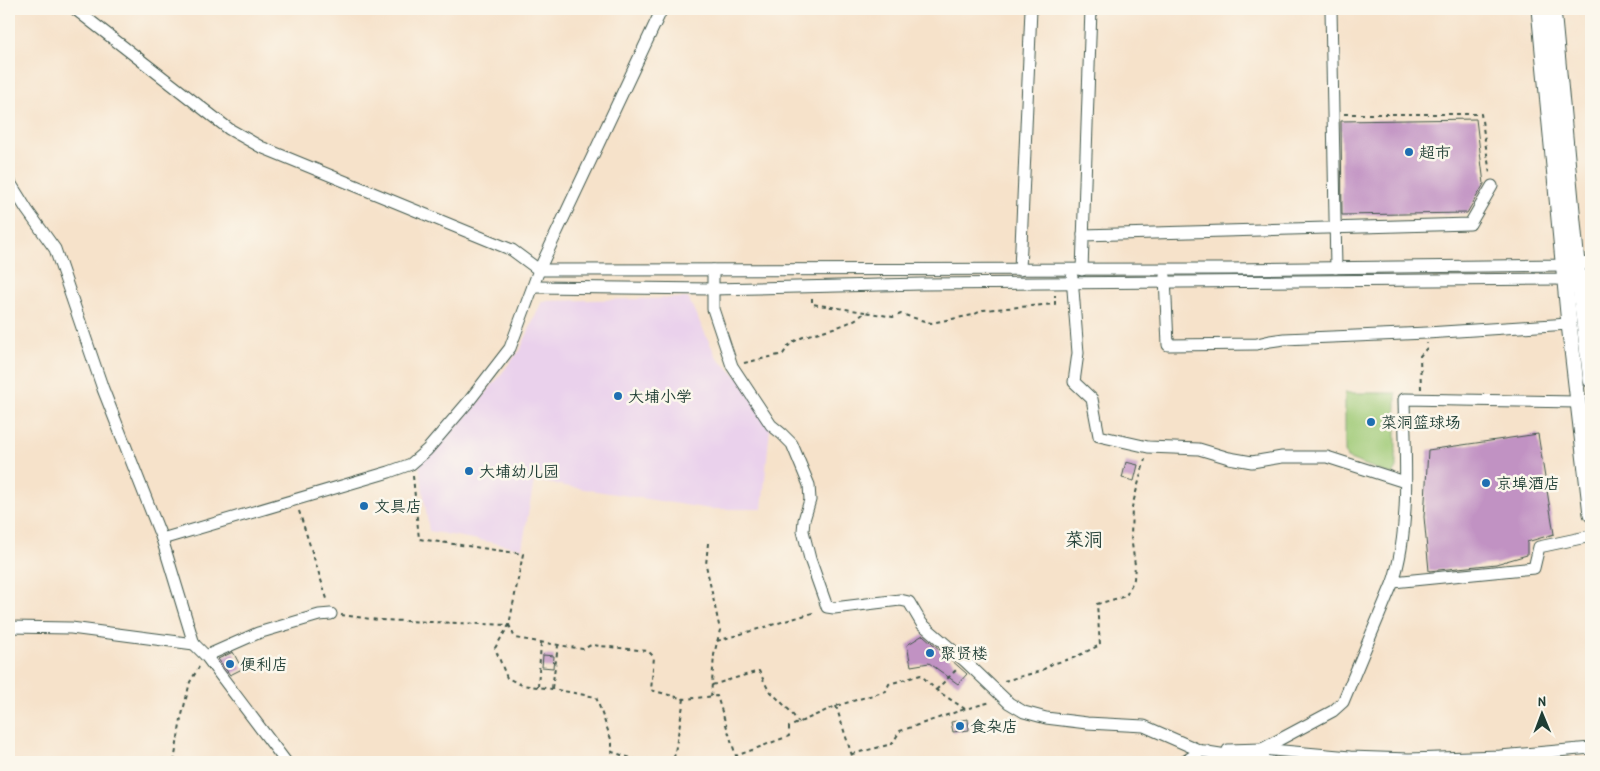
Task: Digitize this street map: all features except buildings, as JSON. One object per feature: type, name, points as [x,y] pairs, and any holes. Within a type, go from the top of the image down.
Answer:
[{"type":"street","points":[[76,9],[229,129],[261,147],[512,250],[540,270],[1336,268],[1578,271]]},
{"type":"street","points":[[162,539],[389,472],[412,464],[427,450],[469,401],[510,348],[540,270],[662,9]]},
{"type":"street","points":[[1020,270],[1030,9]]},
{"type":"street","points":[[1091,9],[1083,235],[1077,270],[1072,283],[1078,353],[1074,382],[1092,399],[1100,436],[1148,446],[1199,450],[1252,462],[1282,457],[1327,457],[1405,482]]},
{"type":"street","points":[[1331,9],[1336,268]]},
{"type":"street","points":[[1539,9],[1578,271],[1569,324],[1591,514]]},
{"type":"street","points":[[1553,9],[1578,271],[1591,380]]},
{"type":"street","points":[[9,181],[55,249],[103,390],[162,539],[194,644],[206,656],[286,762]]},
{"type":"street","points":[[1083,235],[1470,224],[1492,186]]},
{"type":"street","points":[[1164,269],[1168,345],[1257,344],[1284,339],[1427,333],[1569,324]]},
{"type":"street","points":[[713,270],[713,309],[732,366],[771,425],[792,444],[809,485],[810,500],[803,531],[810,559],[828,608],[900,600],[907,601],[922,624],[1017,708],[1034,716],[1068,722],[1144,726],[1201,751],[1265,757],[1500,759],[1591,748]]},
{"type":"street","points":[[533,287],[713,289],[1165,282],[1578,271]]},
{"type":"street","points":[[1265,757],[1310,724],[1341,705],[1346,698],[1393,582],[1399,565],[1402,545],[1405,482],[1404,399],[1577,402]]},
{"type":"street","points":[[1393,582],[1534,568],[1539,547],[1591,536]]},
{"type":"street","points":[[206,656],[258,633],[319,615],[331,614]]},
{"type":"street","points":[[9,627],[71,628],[194,644]]},
{"type":"street","points":[[1184,762],[1201,751]]},
{"type":"path","points":[[1333,114],[1480,114],[1492,186]]},
{"type":"path","points":[[812,286],[812,304],[893,317],[901,314],[930,323],[973,315],[983,310],[1055,304],[1055,283]]},
{"type":"path","points":[[732,366],[783,354],[791,342],[822,330],[852,322],[865,312]]},
{"type":"path","points":[[1420,356],[1421,399]]},
{"type":"path","points":[[991,685],[1041,671],[1052,664],[1073,658],[1100,645],[1098,604],[1126,596],[1134,580],[1132,507],[1144,468],[1148,446]]},
{"type":"path","points":[[412,464],[419,539],[523,554],[509,625],[496,648],[507,678],[522,685],[596,697],[612,742],[612,752],[644,762]]},
{"type":"path","points":[[295,500],[331,614],[379,620],[509,625]]},
{"type":"path","points":[[708,543],[706,566],[720,630],[714,655],[712,697]]},
{"type":"path","points":[[717,641],[828,608]]},
{"type":"path","points":[[509,625],[516,638],[541,643],[584,649],[591,645],[648,651],[654,657],[651,690],[684,699],[717,696],[737,762]]},
{"type":"path","points":[[538,687],[541,643]]},
{"type":"path","points":[[552,689],[558,646]]},
{"type":"path","points":[[174,762],[181,719],[190,682],[206,656]]},
{"type":"path","points":[[936,690],[965,661]]},
{"type":"path","points":[[712,685],[759,671],[768,690],[790,711],[799,723]]},
{"type":"path","points":[[736,756],[789,736],[789,727],[836,706],[886,691],[889,684],[921,675],[936,690],[965,709]]},
{"type":"path","points":[[852,754],[892,744],[900,731],[1004,698]]},
{"type":"path","points":[[672,762],[684,699]]},
{"type":"path","points":[[836,706],[854,762]]},
{"type":"path","points":[[674,758],[687,762]]},
{"type":"shaded area","name":"大埔小学","points":[[688,298],[717,358],[748,386],[770,428],[762,509],[710,509],[534,481],[522,548],[429,531],[419,464],[476,406],[520,350],[542,301]]},
{"type":"green space","name":"菜洞篮球场","points":[[1345,393],[1396,393],[1396,468],[1392,475],[1347,458],[1345,452]]},
{"type":"place","name":"超市","points":[[1409,152]]},
{"type":"place","name":"大埔小学","points":[[618,396]]},
{"type":"place","name":"菜洞篮球场","points":[[1371,422]]},
{"type":"place","name":"大埔幼儿园","points":[[469,471]]},
{"type":"place","name":"京埠酒店","points":[[1486,483]]},
{"type":"place","name":"文具店","points":[[364,506]]},
{"type":"place","name":"聚贤楼","points":[[930,653]]},
{"type":"place","name":"便利店","points":[[230,664]]},
{"type":"place","name":"食杂店","points":[[960,726]]},
{"type":"district","name":"菜洞","points":[[1084,539]]}]
